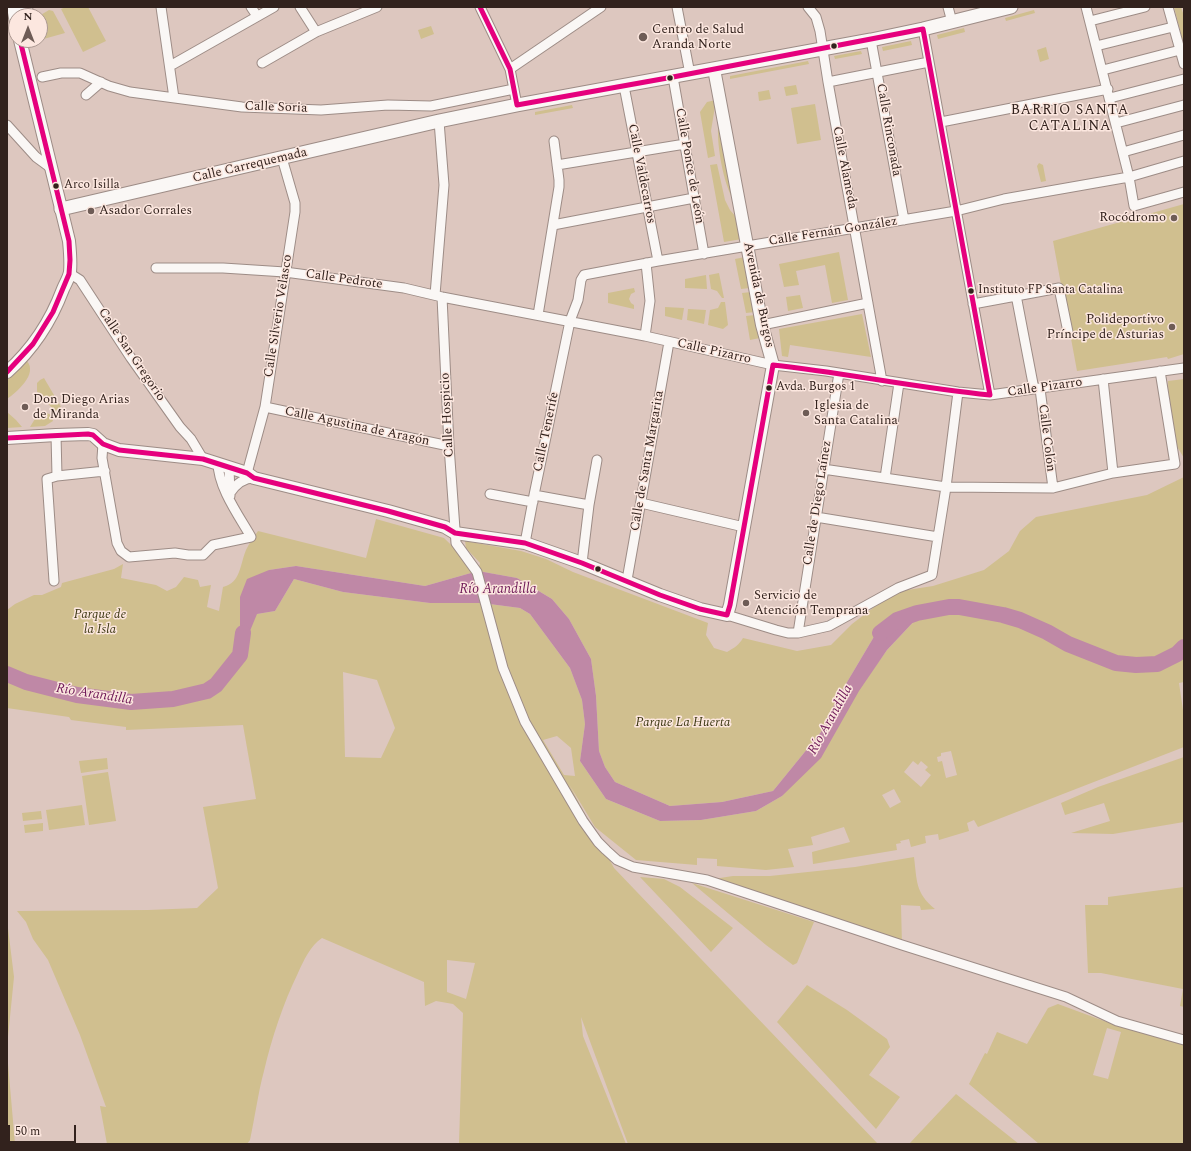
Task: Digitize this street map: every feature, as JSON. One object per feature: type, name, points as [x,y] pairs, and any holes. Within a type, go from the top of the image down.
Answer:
[{"type":"main road","name":"Calle Carrequemada","points":[[61,210],[439,121],[517,105],[871,40],[1012,7]]},
{"type":"street","points":[[161,7],[174,98]]},
{"type":"street","points":[[252,7],[257,16]]},
{"type":"street","points":[[170,66],[274,7]]},
{"type":"street","points":[[300,7],[316,32]]},
{"type":"street","points":[[262,63],[316,32],[377,7]]},
{"type":"street","points":[[480,7],[510,69],[517,105]]},
{"type":"street","points":[[510,69],[601,7]]},
{"type":"street","points":[[677,7],[690,74]]},
{"type":"street","name":"Calle Alameda","points":[[808,7],[816,17],[820,31],[882,381]]},
{"type":"street","points":[[948,7],[952,22]]},
{"type":"street","points":[[1086,7],[1109,93],[1129,177],[1134,206],[1184,192]]},
{"type":"street","points":[[1090,21],[1145,7]]},
{"type":"street","points":[[1168,7],[1184,64]]},
{"type":"street","points":[[1096,46],[1173,27]]},
{"type":"street","points":[[923,29],[990,395]]},
{"type":"street","name":"Calle Rinconada","points":[[871,40],[904,220]]},
{"type":"street","points":[[7,372],[22,358],[45,327],[58,302],[70,273],[69,241],[22,48]]},
{"type":"street","points":[[1103,70],[1180,50]]},
{"type":"street","points":[[828,82],[929,62]]},
{"type":"street","name":"Avenida de Burgos","points":[[714,69],[762,325],[773,365],[727,615]]},
{"type":"street","name":"Calle Soria","points":[[42,77],[62,73],[80,74],[130,92],[242,107],[321,110],[388,105],[431,106],[514,89]]},
{"type":"street","name":"Calle Ponce de León","points":[[673,77],[704,254]]},
{"type":"street","points":[[941,122],[1184,79]]},
{"type":"street","points":[[86,95],[101,82]]},
{"type":"street","name":"Calle Valdecarros","points":[[624,86],[658,261]]},
{"type":"street","points":[[1116,123],[1184,105]]},
{"type":"street","name":"Calle Hospicio","points":[[439,121],[444,185],[439,296],[456,543],[477,572],[504,674],[526,722],[583,821],[598,842],[617,860],[633,867],[707,880],[842,926],[1066,997],[1117,1021],[1184,1040]]},
{"type":"street","points":[[7,126],[36,158],[51,168]]},
{"type":"street","points":[[1123,152],[1184,135]]},
{"type":"street","points":[[538,315],[559,187],[554,141]]},
{"type":"street","points":[[557,165],[685,144]]},
{"type":"street","name":"Calle Silverio Velasco","points":[[250,476],[265,407],[295,207],[282,158]]},
{"type":"street","name":"Calle Fernán González","points":[[570,321],[578,300],[581,280],[584,276],[646,263],[956,211],[1004,199],[1129,177],[1184,162]]},
{"type":"street","points":[[553,225],[694,198]]},
{"type":"street","points":[[645,336],[650,301],[646,263]]},
{"type":"street","name":"Calle Pedrote","points":[[156,268],[223,268],[285,272],[404,288],[439,296]]},
{"type":"street","name":"Calle San Gregorio","points":[[70,273],[80,280],[131,358],[180,427],[191,439],[203,459]]},
{"type":"street","points":[[973,304],[1059,288],[1068,332]]},
{"type":"street","name":"Calle Colón","points":[[1016,295],[1037,389],[1052,488]]},
{"type":"street","name":"Calle Pizarro","points":[[439,296],[645,336],[773,365],[839,373],[958,392],[990,395],[1184,368]]},
{"type":"street","points":[[762,325],[868,303]]},
{"type":"street","name":"Calle Tenerife","points":[[525,543],[570,321]]},
{"type":"street","name":"Calle de Santa Margarita","points":[[627,580],[669,342]]},
{"type":"street","points":[[823,469],[946,486],[1052,488],[1113,473],[1175,464],[1160,371]]},
{"type":"street","name":"Calle de Diego Laínez","points":[[798,633],[839,373]]},
{"type":"street","points":[[1103,379],[1113,473]]},
{"type":"street","points":[[885,478],[899,383]]},
{"type":"street","points":[[7,438],[56,434],[93,435],[103,444],[120,450],[203,459],[224,465],[250,476],[388,511],[445,527],[455,533],[525,543],[582,563],[627,580],[660,595],[700,609],[727,615],[788,633],[798,633],[829,626],[898,588],[932,575],[946,486],[958,392]]},
{"type":"street","name":"Calle Agustina de Aragón","points":[[265,407],[449,446]]},
{"type":"street","points":[[56,434],[57,476]]},
{"type":"street","points":[[183,457],[188,450],[191,439]]},
{"type":"street","points":[[103,444],[102,454],[104,471],[117,543],[121,552],[126,556],[133,557],[175,553],[188,555],[203,554],[213,545],[251,537],[230,496],[225,491],[218,469],[224,465]]},
{"type":"street","points":[[582,563],[589,505],[597,460]]},
{"type":"street","points":[[54,581],[48,478],[104,471]]},
{"type":"street","points":[[230,496],[234,487],[250,476]]},
{"type":"street","points":[[490,494],[589,505]]},
{"type":"street","points":[[641,503],[744,527]]},
{"type":"street","points":[[816,514],[939,534]]},
{"type":"green space","points":[[66,7],[88,7],[106,41],[83,52],[61,9]]},
{"type":"green space","points":[[1174,7],[1181,7],[1184,16],[1184,46]]},
{"type":"green space","points":[[1034,10],[1035,13],[1006,21],[1005,18]]},
{"type":"green space","points":[[48,11],[53,11],[65,33],[48,38]]},
{"type":"green space","points":[[431,26],[434,34],[421,39],[418,30]]},
{"type":"green space","points":[[964,28],[965,32],[938,39],[937,35]]},
{"type":"green space","points":[[911,41],[912,45],[883,51],[882,47]]},
{"type":"green space","points":[[1046,47],[1049,59],[1040,62],[1037,50]]},
{"type":"green space","points":[[861,51],[862,54],[835,59],[834,56]]},
{"type":"green space","points":[[808,61],[809,64],[730,79],[730,76]]},
{"type":"green space","points":[[796,85],[798,94],[786,96],[784,87]]},
{"type":"green space","points":[[769,90],[771,99],[759,101],[758,92]]},
{"type":"green space","points":[[716,100],[711,131],[715,156],[708,158],[700,112],[707,102]]},
{"type":"green space","points":[[815,104],[821,140],[797,144],[791,108]]},
{"type":"green space","points":[[572,105],[573,108],[535,115],[535,112]]},
{"type":"green space","points":[[719,118],[734,201],[726,184],[723,173],[718,137]]},
{"type":"green space","points":[[1039,163],[1043,165],[1046,181],[1041,182],[1037,166]]},
{"type":"green space","points":[[717,164],[725,200],[730,210],[736,217],[742,239],[724,242],[710,165]]},
{"type":"green space","points":[[1184,204],[1184,354],[1168,359],[1167,357],[1077,371],[1053,241]]},
{"type":"green space","points":[[839,252],[848,300],[832,303],[825,265],[796,271],[799,285],[784,287],[779,264]]},
{"type":"green space","points":[[745,257],[750,288],[741,289],[735,259]]},
{"type":"green space","points":[[719,273],[724,298],[722,298],[717,291],[711,289],[709,275]]},
{"type":"green space","points":[[706,275],[707,289],[685,288],[685,279]]},
{"type":"green space","points":[[634,288],[635,292],[631,294],[629,299],[634,305],[634,309],[608,303],[608,293]]},
{"type":"green space","points":[[751,292],[755,312],[746,313],[742,293]]},
{"type":"green space","points":[[800,295],[803,308],[788,311],[786,297]]},
{"type":"green space","points":[[721,302],[725,302],[728,325],[723,329],[708,325],[710,310],[718,308]]},
{"type":"green space","points":[[665,307],[684,308],[682,320],[665,316]]},
{"type":"green space","points":[[688,309],[706,310],[704,324],[687,320]]},
{"type":"green space","points":[[862,314],[871,357],[790,345],[788,357],[782,356],[779,329]]},
{"type":"green space","points":[[755,315],[760,338],[750,340],[746,316]]},
{"type":"green space","points":[[27,361],[30,366],[28,377],[21,387],[7,399],[7,380]]},
{"type":"green space","points":[[44,378],[61,407],[55,411],[37,392],[37,383]]},
{"type":"green space","points":[[1184,379],[1184,458],[1170,435],[1168,381]]},
{"type":"green space","points":[[7,412],[16,420],[22,427],[7,428]]},
{"type":"green space","points":[[43,412],[51,415],[53,421],[45,426],[30,427],[38,414]]},
{"type":"green space","points":[[1184,477],[1184,682],[1179,683],[1184,717],[1184,747],[978,827],[974,820],[967,823],[969,831],[939,840],[938,834],[925,836],[926,843],[911,847],[909,839],[900,841],[901,843],[896,844],[897,850],[813,864],[812,852],[850,842],[844,827],[811,837],[813,845],[788,849],[794,867],[766,870],[717,866],[717,859],[697,858],[697,865],[636,860],[595,827],[569,784],[614,868],[878,1144],[628,1144],[581,1017],[583,1036],[626,1144],[459,1144],[463,1013],[453,1004],[436,1001],[425,1006],[424,982],[322,938],[314,945],[305,958],[274,1033],[260,1088],[250,1140],[247,1144],[107,1144],[100,1106],[106,1107],[80,1035],[48,960],[33,939],[26,922],[17,911],[197,908],[218,888],[203,807],[256,799],[243,725],[126,730],[126,727],[71,720],[69,717],[7,708],[7,610],[15,604],[34,595],[42,595],[61,587],[62,583],[114,569],[123,564],[121,578],[156,585],[167,591],[176,587],[184,577],[198,580],[200,587],[211,585],[207,607],[219,611],[223,587],[229,585],[237,577],[246,550],[258,531],[366,558],[376,519],[444,538],[478,571],[480,563],[466,548],[465,541],[521,551],[546,559],[573,572],[708,623],[706,635],[714,648],[727,652],[740,643],[743,638],[797,651],[831,645],[852,624],[894,592],[933,586],[984,570],[1009,551],[1020,531],[1036,517],[1147,495]],"holes":[[[296,566],[425,586],[478,571],[517,578],[552,599],[569,619],[591,659],[596,696],[599,751],[605,767],[615,782],[670,806],[722,802],[773,791],[821,732],[837,699],[875,635],[919,616],[887,650],[782,796],[756,811],[701,820],[660,821],[606,799],[580,761],[585,724],[582,700],[570,668],[530,614],[520,608],[482,603],[430,603],[343,592],[294,579],[275,611],[257,614],[269,570]],[[343,672],[377,680],[395,728],[381,758],[345,757]],[[557,736],[571,748],[575,776],[564,775],[543,740]],[[951,751],[957,775],[946,778],[942,761],[938,762],[937,757],[941,756],[941,753]],[[913,761],[918,765],[921,761],[928,767],[925,770],[931,775],[921,787],[904,772]],[[894,789],[901,802],[890,808],[882,795]],[[447,960],[475,963],[466,999],[447,992]]]},
{"type":"green space","points":[[1184,757],[1184,822],[1113,834],[1071,833],[1110,821],[1104,803],[1065,815],[1061,803],[1098,787]]},
{"type":"green space","points":[[107,758],[108,769],[81,773],[79,761]]},
{"type":"green space","points":[[108,772],[116,821],[89,825],[82,776]]},
{"type":"green space","points":[[82,805],[85,825],[49,830],[46,810]]},
{"type":"green space","points":[[41,811],[42,819],[23,821],[22,813]]},
{"type":"green space","points":[[43,823],[43,831],[25,833],[24,825]]},
{"type":"green space","points":[[914,857],[920,892],[928,903],[935,909],[921,910],[920,906],[901,905],[902,945],[707,880],[733,876],[770,876],[855,867]]},
{"type":"green space","points":[[640,877],[664,879],[680,887],[733,928],[711,952]]},
{"type":"green space","points":[[692,883],[814,922],[797,963],[793,965],[766,945]]},
{"type":"green space","points":[[1184,887],[1184,1007],[1180,1006],[1183,989],[1101,973],[1088,973],[1085,905],[1108,905],[1108,897]]},
{"type":"green space","points":[[7,920],[14,977],[7,1047]]},
{"type":"green space","points":[[807,985],[847,1010],[887,1039],[890,1047],[869,1075],[900,1097],[876,1129],[777,1022]]},
{"type":"green space","points":[[1058,1004],[1115,1025],[1184,1045],[1184,1144],[1039,1144],[969,1084],[985,1053],[987,1054],[997,1032],[1027,1044],[1048,1008]],"holes":[[[1107,1028],[1121,1032],[1108,1079],[1093,1075]]]},
{"type":"green space","points":[[7,1052],[15,1144],[7,1144]]},
{"type":"green space","points":[[956,1094],[1019,1144],[909,1144]]},
{"type":"water","name":"Río Arandilla","points":[[296,566],[425,586],[478,571],[517,578],[552,599],[569,619],[591,659],[596,696],[599,751],[605,767],[615,782],[670,806],[722,802],[773,791],[821,732],[837,699],[875,635],[897,620],[917,613],[919,616],[887,650],[859,691],[821,758],[782,796],[756,811],[701,820],[660,821],[606,799],[580,761],[585,724],[582,700],[570,668],[530,614],[520,608],[482,603],[430,603],[343,592],[294,579],[275,611],[257,614],[240,655],[233,663],[240,632],[240,597],[247,579],[269,570]]},
{"type":"waterway","name":"Río Arandilla","points":[[880,633],[897,620],[917,613],[949,607],[959,607],[1003,615],[1020,620],[1047,632],[1068,644],[1116,663],[1136,665],[1157,664],[1177,654],[1184,647]]},
{"type":"waterway","name":"Río Arandilla","points":[[7,674],[26,682],[77,695],[131,702],[173,699],[207,691],[216,685],[240,655],[243,633]]},
{"type":"transit line","points":[[7,438],[88,434],[93,435],[103,444],[119,450],[203,459],[247,473],[254,478],[388,511],[445,527],[455,533],[525,543],[582,563],[660,595],[700,609],[727,615],[773,365],[990,395],[923,29],[517,105],[510,69],[480,7]]},
{"type":"transit line","points":[[7,372],[33,344],[53,312],[69,274],[70,260],[69,241],[22,48]]},
{"type":"place","name":"Centro de Salud Aranda Norte","points":[[643,37]]},
{"type":"place","name":"Arco Isilla","points":[[56,186]]},
{"type":"place","name":"Asador Corrales","points":[[91,211]]},
{"type":"place","name":"Rocódromo","points":[[1174,218]]},
{"type":"place","name":"Instituto FP Santa Catalina","points":[[971,291]]},
{"type":"place","name":"Polideportivo Príncipe de Asturias","points":[[1172,327]]},
{"type":"place","name":"Avda. Burgos 1","points":[[769,388]]},
{"type":"place","name":"Don Diego Arias de Miranda","points":[[25,407]]},
{"type":"place","name":"Iglesia de Santa Catalina","points":[[806,413]]},
{"type":"place","name":"Servicio de Atención Temprana","points":[[746,603]]},
{"type":"district","name":"BARRIO SANTA CATALINA","points":[[1070,120]]},
{"type":"park label","name":"Parque de la Isla","points":[[100,622]]},
{"type":"park label","name":"Parque La Huerta","points":[[683,723]]}]
